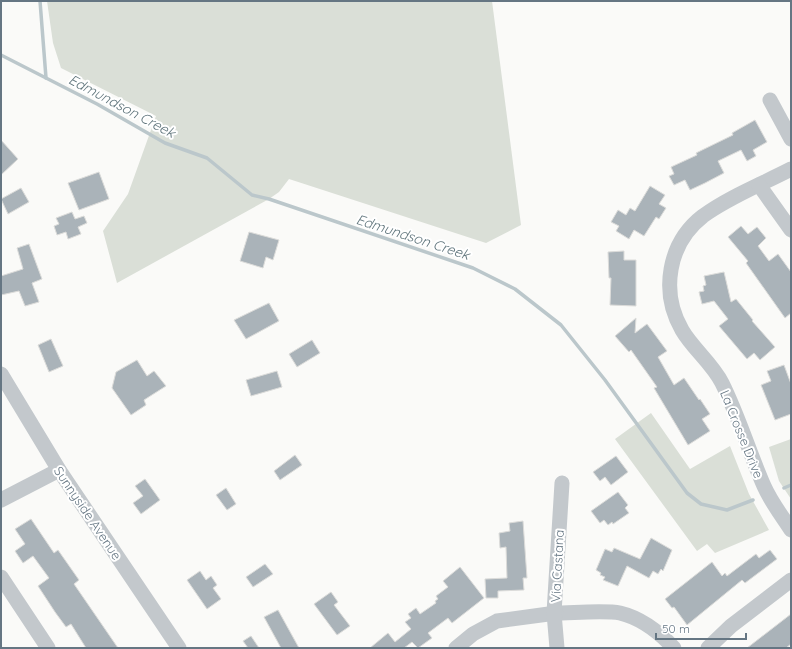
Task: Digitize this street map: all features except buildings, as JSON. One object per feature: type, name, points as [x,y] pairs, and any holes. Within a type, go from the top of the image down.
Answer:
[{"type":"street","points":[[770,100],[791,139]]},
{"type":"street","name":"La Crosse Drive","points":[[791,169],[703,216],[684,236],[673,259],[668,278],[671,300],[682,329],[719,378],[736,411],[764,488],[791,530]]},
{"type":"street","points":[[760,185],[791,230]]},
{"type":"street","name":"Sunnyside Avenue","points":[[1,374],[59,470],[180,648]]},
{"type":"street","points":[[1,500],[59,470]]},
{"type":"street","name":"Via Castana","points":[[557,648],[555,613],[562,482]]},
{"type":"street","points":[[1,577],[48,648]]},
{"type":"street","points":[[708,648],[731,626],[791,580]]},
{"type":"street","points":[[456,648],[473,634],[497,621],[555,613],[619,613],[639,620],[663,636],[674,648]]},
{"type":"shaded area","points":[[47,1],[492,1],[521,225],[486,243],[289,179],[279,192],[269,199],[117,283],[103,231],[128,194],[156,116],[61,68],[53,43]]},
{"type":"shaded area","points":[[651,413],[690,469],[730,446],[749,494],[769,530],[715,553],[707,544],[697,551],[615,439]]},
{"type":"shaded area","points":[[791,439],[791,499],[779,481],[769,447]]},
{"type":"waterway","points":[[40,1],[46,78]]},
{"type":"waterway","name":"Edmundson Creek","points":[[1,55],[97,104],[165,143],[207,158],[252,195],[269,199],[473,268],[515,289],[561,325],[605,380],[687,493],[701,504],[727,510],[753,500]]},
{"type":"waterway","name":"Edmundson Creek","points":[[784,488],[791,485]]}]
